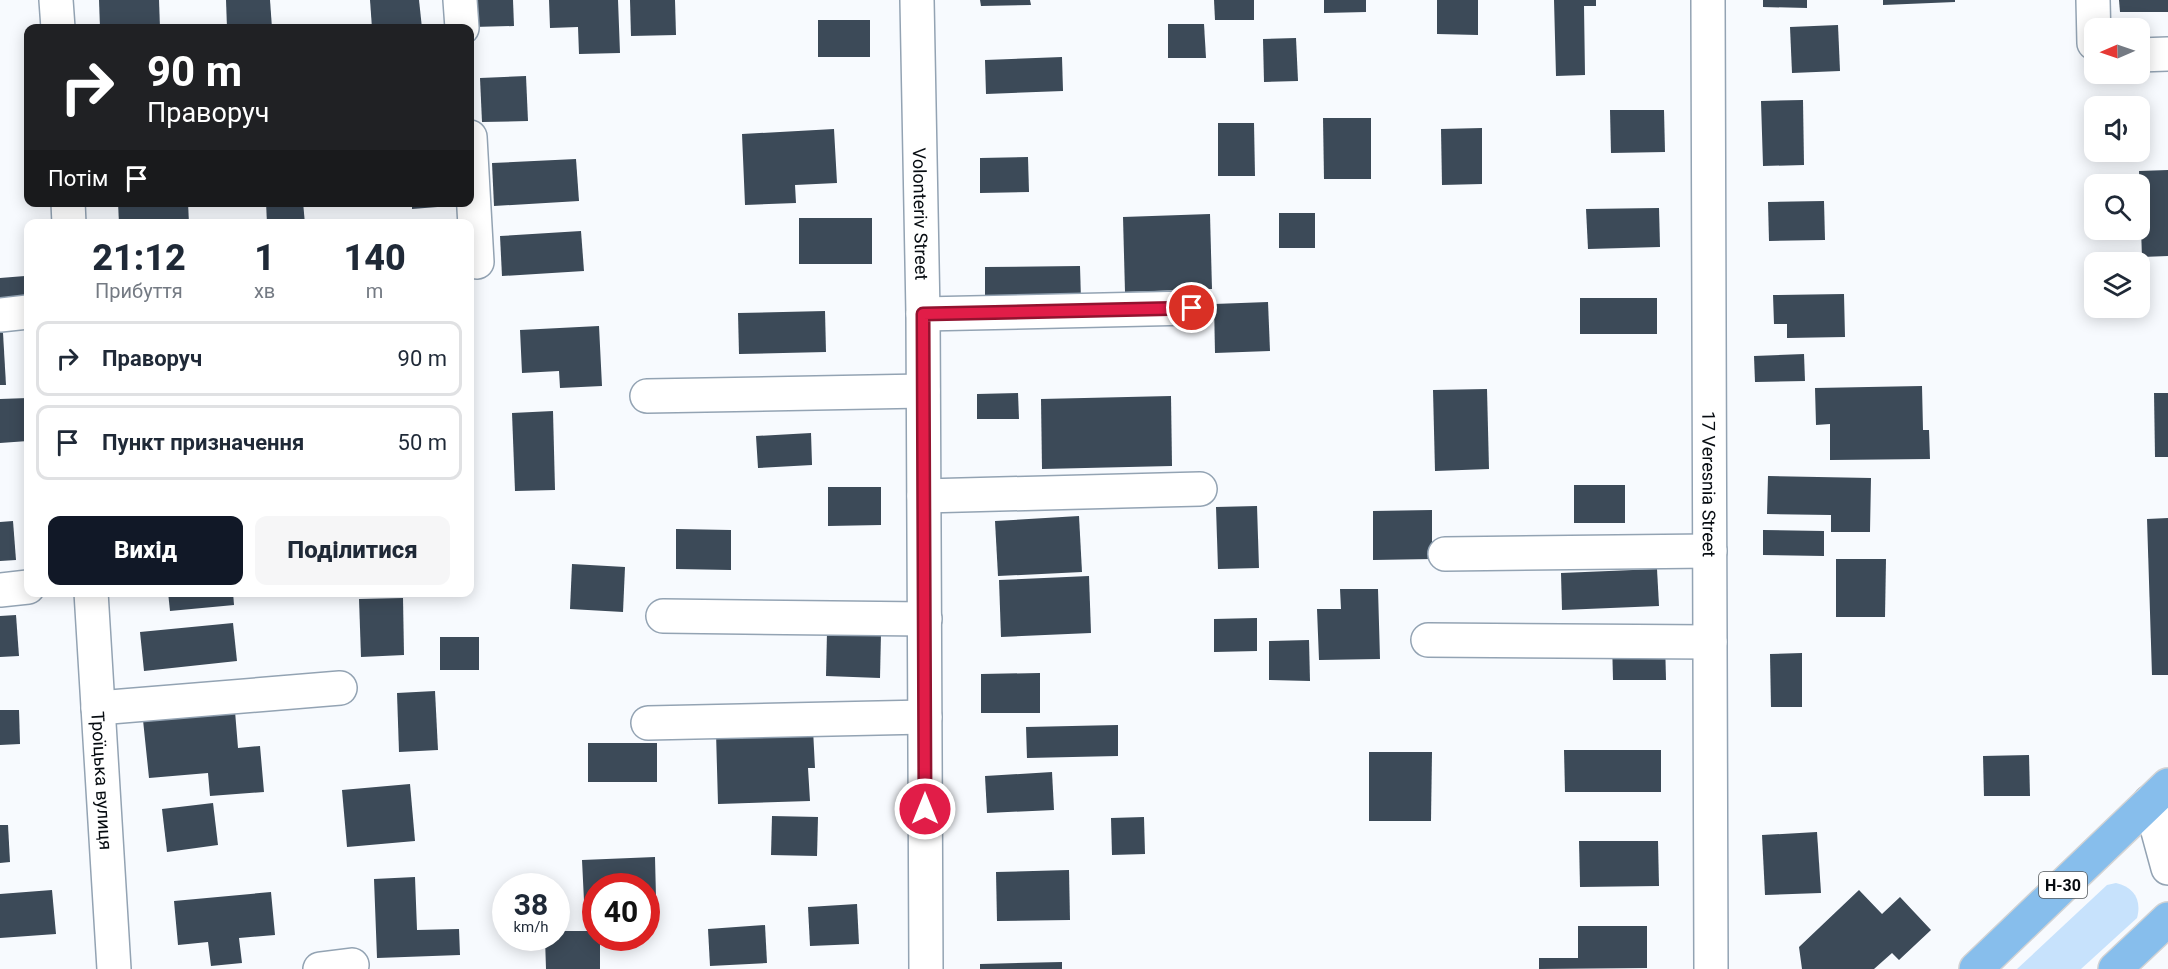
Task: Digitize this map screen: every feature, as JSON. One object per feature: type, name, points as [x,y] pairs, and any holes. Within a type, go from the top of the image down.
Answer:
[{"type":"main road","name":"Н-30","points":[[1976,969],[2159,793]]},
{"type":"main road","points":[[2115,969],[2168,919]]},
{"type":"street","points":[[56,0],[58,24]]},
{"type":"street","points":[[460,0],[462,24]]},
{"type":"street","name":"Volonteriv Street","points":[[917,0],[923,314],[926,969]]},
{"type":"street","name":"17 Veresnia Street","points":[[1708,0],[1711,969]]},
{"type":"street","points":[[2093,0],[2093,18]]},
{"type":"street","points":[[2150,55],[2168,54]]},
{"type":"street","points":[[474,207],[477,262]]},
{"type":"street","points":[[923,314],[1192,308]]},
{"type":"street","points":[[0,315],[24,312]]},
{"type":"street","points":[[647,396],[923,391]]},
{"type":"street","points":[[924,496],[1200,489]]},
{"type":"street","points":[[1445,554],[1710,551]]},
{"type":"street","points":[[0,590],[24,587]]},
{"type":"street","name":"Троїцька вулиця","points":[[91,597],[114,969]]},
{"type":"street","points":[[663,616],[924,619]]},
{"type":"street","points":[[1428,640],[1710,642]]},
{"type":"street","points":[[98,708],[340,688]]},
{"type":"street","points":[[648,723],[925,717]]},
{"type":"street","points":[[2159,793],[2168,868]]},
{"type":"street","points":[[320,969],[352,965]]},
{"type":"shaded area","points":[[2116,883],[2128,888],[2135,895],[2138,906],[2137,918],[2081,969],[2017,969],[2107,885]]},
{"type":"building","points":[[99,0],[159,0],[160,24],[100,24]]},
{"type":"building","points":[[226,0],[270,0],[272,24],[227,24]]},
{"type":"building","points":[[370,0],[419,0],[422,24],[372,24]]},
{"type":"building","points":[[472,0],[513,0],[514,26],[474,27]]},
{"type":"building","points":[[549,0],[618,0],[620,53],[579,54],[578,27],[550,28]]},
{"type":"building","points":[[630,0],[675,0],[676,35],[631,36]]},
{"type":"building","points":[[980,0],[1030,0],[1031,5],[981,6]]},
{"type":"building","points":[[1214,0],[1254,0],[1254,20],[1215,20]]},
{"type":"building","points":[[1324,0],[1366,0],[1366,12],[1324,13]]},
{"type":"building","points":[[1437,0],[1478,0],[1478,35],[1437,34]]},
{"type":"building","points":[[1554,0],[1596,0],[1596,6],[1584,6],[1585,75],[1556,76]]},
{"type":"building","points":[[1763,0],[1807,0],[1807,8],[1763,7]]},
{"type":"building","points":[[1883,0],[1955,0],[1955,2],[1883,5]]},
{"type":"building","points":[[2119,0],[2168,0],[2168,12],[2120,12]]},
{"type":"building","points":[[818,20],[870,20],[870,57],[818,57]]},
{"type":"building","points":[[1168,24],[1204,24],[1206,58],[1168,58]]},
{"type":"building","points":[[1838,25],[1840,71],[1792,73],[1790,27]]},
{"type":"building","points":[[1296,38],[1298,81],[1264,82],[1263,39]]},
{"type":"building","points":[[1062,57],[1063,91],[986,94],[985,60]]},
{"type":"building","points":[[526,76],[528,121],[482,122],[480,78]]},
{"type":"building","points":[[1803,100],[1804,165],[1763,166],[1761,101]]},
{"type":"building","points":[[1610,110],[1664,110],[1665,152],[1611,153]]},
{"type":"building","points":[[1323,118],[1371,118],[1371,179],[1324,179]]},
{"type":"building","points":[[1218,123],[1254,123],[1255,176],[1218,176]]},
{"type":"building","points":[[1482,128],[1482,184],[1442,185],[1441,129]]},
{"type":"building","points":[[834,129],[837,183],[795,185],[796,203],[745,205],[742,134]]},
{"type":"building","points":[[1028,157],[1029,192],[980,193],[980,158]]},
{"type":"building","points":[[576,159],[579,201],[494,206],[492,163]]},
{"type":"building","points":[[2168,170],[2168,256],[2150,257],[2150,252],[2142,252],[2141,240],[2150,240],[2150,174],[2139,174],[2139,171]]},
{"type":"building","points":[[1824,201],[1825,240],[1769,241],[1768,202]]},
{"type":"building","points":[[118,207],[188,207],[189,219],[119,219]]},
{"type":"building","points":[[266,207],[303,207],[305,219],[267,219]]},
{"type":"building","points":[[412,207],[438,207],[412,209]]},
{"type":"building","points":[[1659,208],[1660,247],[1588,249],[1586,209]]},
{"type":"building","points":[[1279,213],[1315,213],[1315,248],[1279,248]]},
{"type":"building","points":[[1210,214],[1212,289],[1125,292],[1123,217]]},
{"type":"building","points":[[799,218],[872,218],[872,264],[799,264]]},
{"type":"building","points":[[581,231],[584,271],[502,276],[500,236]]},
{"type":"building","points":[[1080,266],[1081,300],[985,301],[985,267]]},
{"type":"building","points":[[24,276],[24,302],[0,305],[0,278]]},
{"type":"building","points":[[1844,294],[1845,337],[1787,338],[1787,324],[1774,324],[1773,295]]},
{"type":"building","points":[[1580,298],[1657,298],[1657,334],[1580,334]]},
{"type":"building","points":[[1268,302],[1270,351],[1215,353],[1214,304]]},
{"type":"building","points":[[825,311],[826,352],[739,354],[738,313]]},
{"type":"building","points":[[599,326],[602,386],[560,388],[559,371],[522,373],[520,330]]},
{"type":"building","points":[[0,333],[3,333],[6,385],[0,385]]},
{"type":"building","points":[[1804,354],[1805,381],[1755,382],[1754,356]]},
{"type":"building","points":[[1922,386],[1923,430],[1929,430],[1930,459],[1830,460],[1830,424],[1816,425],[1815,388]]},
{"type":"building","points":[[1487,389],[1489,469],[1435,471],[1433,390]]},
{"type":"building","points":[[1018,393],[1019,419],[977,419],[977,394]]},
{"type":"building","points":[[2154,393],[2168,393],[2168,457],[2155,457]]},
{"type":"building","points":[[1171,396],[1172,466],[1042,469],[1041,399]]},
{"type":"building","points":[[24,398],[24,441],[0,443],[0,399]]},
{"type":"building","points":[[553,411],[555,490],[515,491],[512,413]]},
{"type":"building","points":[[811,433],[812,465],[758,468],[756,436]]},
{"type":"building","points":[[1768,476],[1871,478],[1870,532],[1831,532],[1831,515],[1767,514]]},
{"type":"building","points":[[1574,485],[1625,485],[1625,523],[1574,523]]},
{"type":"building","points":[[828,487],[881,487],[881,525],[828,526]]},
{"type":"building","points":[[1257,506],[1259,568],[1218,569],[1216,507]]},
{"type":"building","points":[[1432,510],[1432,559],[1373,560],[1373,511]]},
{"type":"building","points":[[1079,516],[1082,572],[998,576],[995,521]]},
{"type":"building","points":[[2168,518],[2168,675],[2152,675],[2147,519]]},
{"type":"building","points":[[13,521],[16,560],[0,561],[0,522]]},
{"type":"building","points":[[676,529],[731,530],[731,570],[676,569]]},
{"type":"building","points":[[1763,530],[1824,531],[1824,556],[1763,555]]},
{"type":"building","points":[[1836,559],[1886,559],[1885,617],[1836,617]]},
{"type":"building","points":[[572,564],[625,567],[623,612],[570,609]]},
{"type":"building","points":[[1657,569],[1659,606],[1562,610],[1561,573]]},
{"type":"building","points":[[1089,576],[1091,633],[1001,637],[999,580]]},
{"type":"building","points":[[1340,589],[1378,589],[1380,659],[1319,660],[1317,609],[1341,609]]},
{"type":"building","points":[[169,597],[233,597],[234,605],[170,611]]},
{"type":"building","points":[[403,598],[404,655],[361,657],[359,599]]},
{"type":"building","points":[[16,615],[19,656],[0,657],[0,616]]},
{"type":"building","points":[[1257,618],[1257,651],[1214,652],[1214,619]]},
{"type":"building","points":[[233,623],[237,661],[144,671],[140,632]]},
{"type":"building","points":[[827,632],[881,633],[880,678],[826,676]]},
{"type":"building","points":[[440,637],[479,637],[479,670],[440,670]]},
{"type":"building","points":[[1309,640],[1310,681],[1269,680],[1269,641]]},
{"type":"building","points":[[1612,641],[1665,641],[1666,680],[1613,680]]},
{"type":"building","points":[[1802,653],[1802,707],[1771,707],[1770,654]]},
{"type":"building","points":[[1040,673],[1040,713],[981,713],[981,674]]},
{"type":"building","points":[[435,691],[438,750],[399,752],[397,693]]},
{"type":"building","points":[[0,710],[19,710],[20,744],[0,745]]},
{"type":"building","points":[[235,711],[238,748],[260,746],[264,792],[210,796],[208,773],[149,778],[143,720]]},
{"type":"building","points":[[1118,725],[1118,756],[1027,758],[1026,727]]},
{"type":"building","points":[[813,729],[815,768],[808,768],[810,801],[718,804],[716,732]]},
{"type":"building","points":[[588,743],[657,743],[657,782],[588,782]]},
{"type":"building","points":[[1564,750],[1661,750],[1661,792],[1565,792]]},
{"type":"building","points":[[1369,752],[1432,752],[1431,821],[1369,821]]},
{"type":"building","points":[[2029,755],[2030,796],[1984,796],[1983,756]]},
{"type":"building","points":[[1052,772],[1054,810],[987,813],[985,776]]},
{"type":"building","points":[[410,784],[415,841],[347,847],[342,790]]},
{"type":"building","points":[[213,803],[218,845],[167,852],[162,809]]},
{"type":"building","points":[[772,816],[818,817],[817,856],[771,855]]},
{"type":"building","points":[[1144,817],[1145,854],[1112,855],[1111,818]]},
{"type":"building","points":[[0,825],[8,825],[10,862],[0,863]]},
{"type":"building","points":[[1817,832],[1821,893],[1765,895],[1762,835]]},
{"type":"building","points":[[1579,841],[1658,841],[1659,886],[1580,887]]},
{"type":"building","points":[[655,857],[655,873],[583,873],[582,860]]},
{"type":"building","points":[[1069,870],[1070,920],[997,921],[996,872]]},
{"type":"building","points":[[415,877],[417,930],[459,929],[460,955],[377,958],[374,879]]},
{"type":"building","points":[[52,890],[56,934],[0,938],[0,894]]},
{"type":"building","points":[[1859,890],[1882,914],[1900,897],[1931,930],[1899,960],[1892,953],[1874,969],[1802,969],[1799,947]]},
{"type":"building","points":[[271,892],[275,935],[239,938],[242,963],[211,966],[208,942],[178,945],[174,901]]},
{"type":"building","points":[[857,904],[859,944],[810,946],[808,907]]},
{"type":"building","points":[[765,925],[767,963],[710,966],[708,929]]},
{"type":"building","points":[[1578,926],[1647,926],[1647,968],[1539,969],[1539,958],[1578,958]]},
{"type":"building","points":[[570,931],[582,931],[582,951],[600,951],[600,969],[546,969],[545,951],[570,951]]},
{"type":"building","points":[[1062,962],[1062,969],[980,969],[980,964]]},
{"type":"route","points":[[925,809],[923,314],[1192,308]]}]
